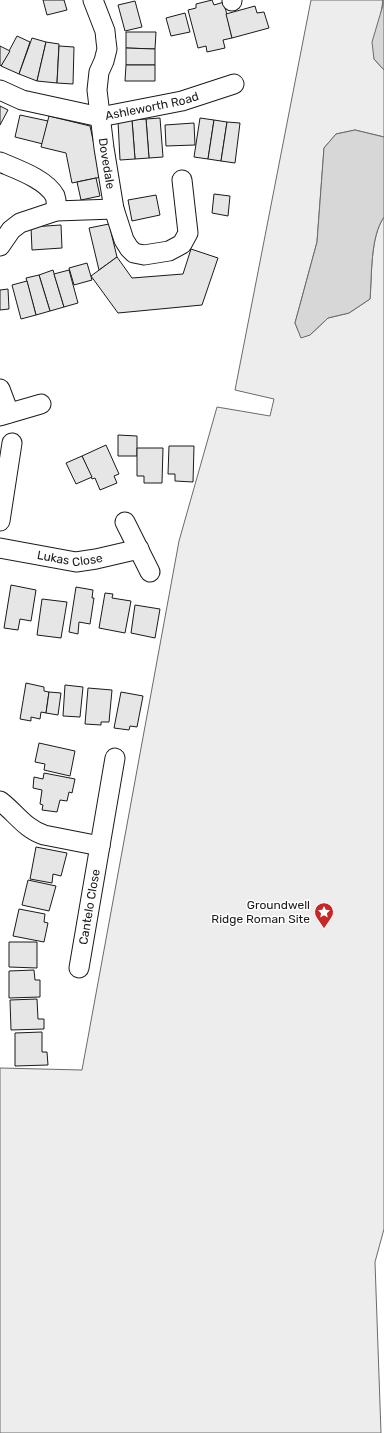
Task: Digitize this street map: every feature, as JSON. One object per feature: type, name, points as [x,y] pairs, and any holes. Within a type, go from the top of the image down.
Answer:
[{"type":"street","name":"Dovedale","points":[[93,0],[105,31],[107,49],[97,81],[100,117],[114,209],[124,240],[134,253],[144,255],[169,251],[182,244],[188,232],[182,180]]},
{"type":"street","name":"Ashleworth Road","points":[[0,90],[22,100],[100,117],[182,101],[234,84]]},
{"type":"street","points":[[0,162],[23,172],[50,190],[55,196],[56,211]]},
{"type":"street","points":[[0,246],[11,230],[20,222],[56,211],[114,209]]},
{"type":"street","points":[[0,389],[4,414],[41,404]]},
{"type":"street","points":[[0,521],[12,442]]},
{"type":"street","points":[[126,522],[150,572]]},
{"type":"street","name":"Lukas Close","points":[[0,548],[76,562],[96,559],[139,548]]},
{"type":"street","name":"Cantelo Close","points":[[79,968],[115,758]]},
{"type":"street","points":[[0,801],[25,826],[35,832],[100,846]]},
{"type":"shaded area","points":[[311,0],[383,0],[374,59],[384,70],[384,137],[355,130],[336,134],[324,148],[317,242],[295,323],[301,337],[310,335],[328,318],[349,313],[370,299],[374,245],[379,225],[384,217],[384,1229],[375,1262],[381,1433],[0,1433],[0,1068],[82,1070],[179,541],[217,407],[270,416],[274,399],[235,390]]},
{"type":"shaded area","points":[[383,0],[384,70],[374,59],[372,42],[383,5]]},
{"type":"shaded area","points":[[355,130],[384,137],[384,217],[379,225],[374,245],[370,299],[349,313],[328,318],[310,335],[301,338],[295,323],[317,242],[324,148],[336,134]]},
{"type":"building","points":[[43,0],[64,0],[67,10],[47,15]]},
{"type":"building","points":[[212,0],[214,5],[224,2],[232,38],[223,40],[225,48],[207,52],[206,46],[198,48],[188,10],[196,8],[196,4]]},
{"type":"building","points":[[135,1],[142,27],[125,31],[118,5]]},
{"type":"building","points":[[255,6],[257,13],[264,12],[269,28],[232,38],[226,14]]},
{"type":"building","points":[[185,13],[190,32],[171,36],[166,18]]},
{"type":"building","points":[[126,32],[156,32],[155,49],[126,48]]},
{"type":"building","points":[[17,36],[30,42],[19,74],[1,66]]},
{"type":"building","points":[[32,38],[46,42],[37,81],[19,74]]},
{"type":"building","points":[[46,42],[59,44],[57,83],[37,81]]},
{"type":"building","points":[[0,46],[10,51],[1,66],[0,65]]},
{"type":"building","points":[[59,46],[74,47],[73,84],[57,83]]},
{"type":"building","points":[[126,48],[155,49],[155,65],[126,65]]},
{"type":"building","points":[[126,65],[155,65],[155,81],[125,81]]},
{"type":"building","points":[[0,106],[8,110],[0,125]]},
{"type":"building","points":[[20,115],[48,121],[43,144],[15,137]]},
{"type":"building","points":[[49,116],[90,126],[101,177],[72,183],[66,153],[41,147]]},
{"type":"building","points":[[160,118],[163,157],[149,158],[146,119]]},
{"type":"building","points":[[200,118],[214,120],[208,159],[194,157]]},
{"type":"building","points":[[146,119],[149,158],[135,159],[132,120]]},
{"type":"building","points":[[132,120],[135,159],[120,160],[118,121]]},
{"type":"building","points":[[214,120],[227,122],[221,161],[208,159]]},
{"type":"building","points":[[227,122],[240,123],[235,163],[221,161]]},
{"type":"building","points":[[194,123],[195,145],[166,146],[165,125]]},
{"type":"building","points":[[96,178],[100,196],[81,200],[77,182]]},
{"type":"building","points":[[214,194],[230,196],[228,216],[212,213]]},
{"type":"building","points":[[156,195],[160,215],[132,221],[128,200]]},
{"type":"building","points":[[109,224],[117,257],[99,270],[89,228]]},
{"type":"building","points":[[61,225],[62,248],[32,250],[31,227]]},
{"type":"building","points":[[191,249],[218,258],[202,305],[118,313],[91,276],[117,257],[132,278],[183,274]]},
{"type":"building","points":[[87,263],[92,280],[74,285],[69,268]]},
{"type":"building","points":[[53,270],[64,307],[50,311],[39,275]]},
{"type":"building","points":[[69,270],[78,303],[64,307],[54,274]]},
{"type":"building","points":[[39,275],[50,311],[36,315],[26,278]]},
{"type":"building","points":[[27,281],[36,315],[21,319],[12,285]]},
{"type":"building","points":[[8,289],[9,309],[0,310],[0,290]]},
{"type":"building","points":[[118,435],[137,436],[137,456],[118,456]]},
{"type":"building","points":[[106,445],[119,474],[114,476],[117,483],[100,490],[95,478],[92,479],[82,456]]},
{"type":"building","points":[[169,446],[194,446],[193,482],[175,481],[175,474],[168,474]]},
{"type":"building","points":[[137,448],[163,448],[162,483],[144,483],[144,476],[137,476]]},
{"type":"building","points":[[82,456],[92,477],[76,484],[66,463]]},
{"type":"building","points":[[11,585],[36,590],[31,621],[20,619],[18,630],[4,628]]},
{"type":"building","points":[[76,587],[93,590],[92,598],[94,598],[90,624],[79,622],[78,634],[69,632]]},
{"type":"building","points":[[105,593],[113,594],[112,598],[131,601],[125,633],[99,628]]},
{"type":"building","points":[[42,599],[67,602],[61,638],[37,635]]},
{"type":"building","points":[[135,605],[160,609],[155,638],[131,633]]},
{"type":"building","points":[[26,683],[44,687],[44,691],[49,692],[46,713],[41,712],[40,719],[31,717],[31,721],[20,719]]},
{"type":"building","points":[[65,685],[83,687],[80,717],[63,716]]},
{"type":"building","points":[[88,688],[112,690],[109,722],[101,722],[101,725],[85,724]]},
{"type":"building","points":[[49,692],[61,693],[58,715],[46,713]]},
{"type":"building","points":[[121,692],[143,696],[137,727],[130,726],[129,730],[114,728]]},
{"type":"building","points":[[39,743],[75,751],[70,776],[44,770],[45,764],[35,762]]},
{"type":"building","points":[[44,773],[75,779],[72,793],[69,792],[67,801],[60,800],[57,812],[42,810],[43,805],[40,804],[42,790],[33,788],[34,777],[43,779]]},
{"type":"building","points":[[36,847],[67,853],[61,876],[53,874],[52,883],[30,879]]},
{"type":"building","points":[[28,880],[56,886],[49,911],[22,905]]},
{"type":"building","points":[[19,909],[45,914],[44,922],[48,923],[44,942],[13,936]]},
{"type":"building","points":[[9,942],[37,942],[37,968],[9,967]]},
{"type":"building","points":[[34,970],[35,980],[40,980],[40,997],[9,998],[9,971]]},
{"type":"building","points":[[37,999],[38,1019],[44,1019],[44,1029],[11,1030],[10,1000]]},
{"type":"building","points":[[42,1032],[42,1052],[47,1052],[48,1065],[15,1066],[15,1033]]},
{"type":"place","name":"Groundwell Ridge Roman Site","points":[[324,929]]}]
